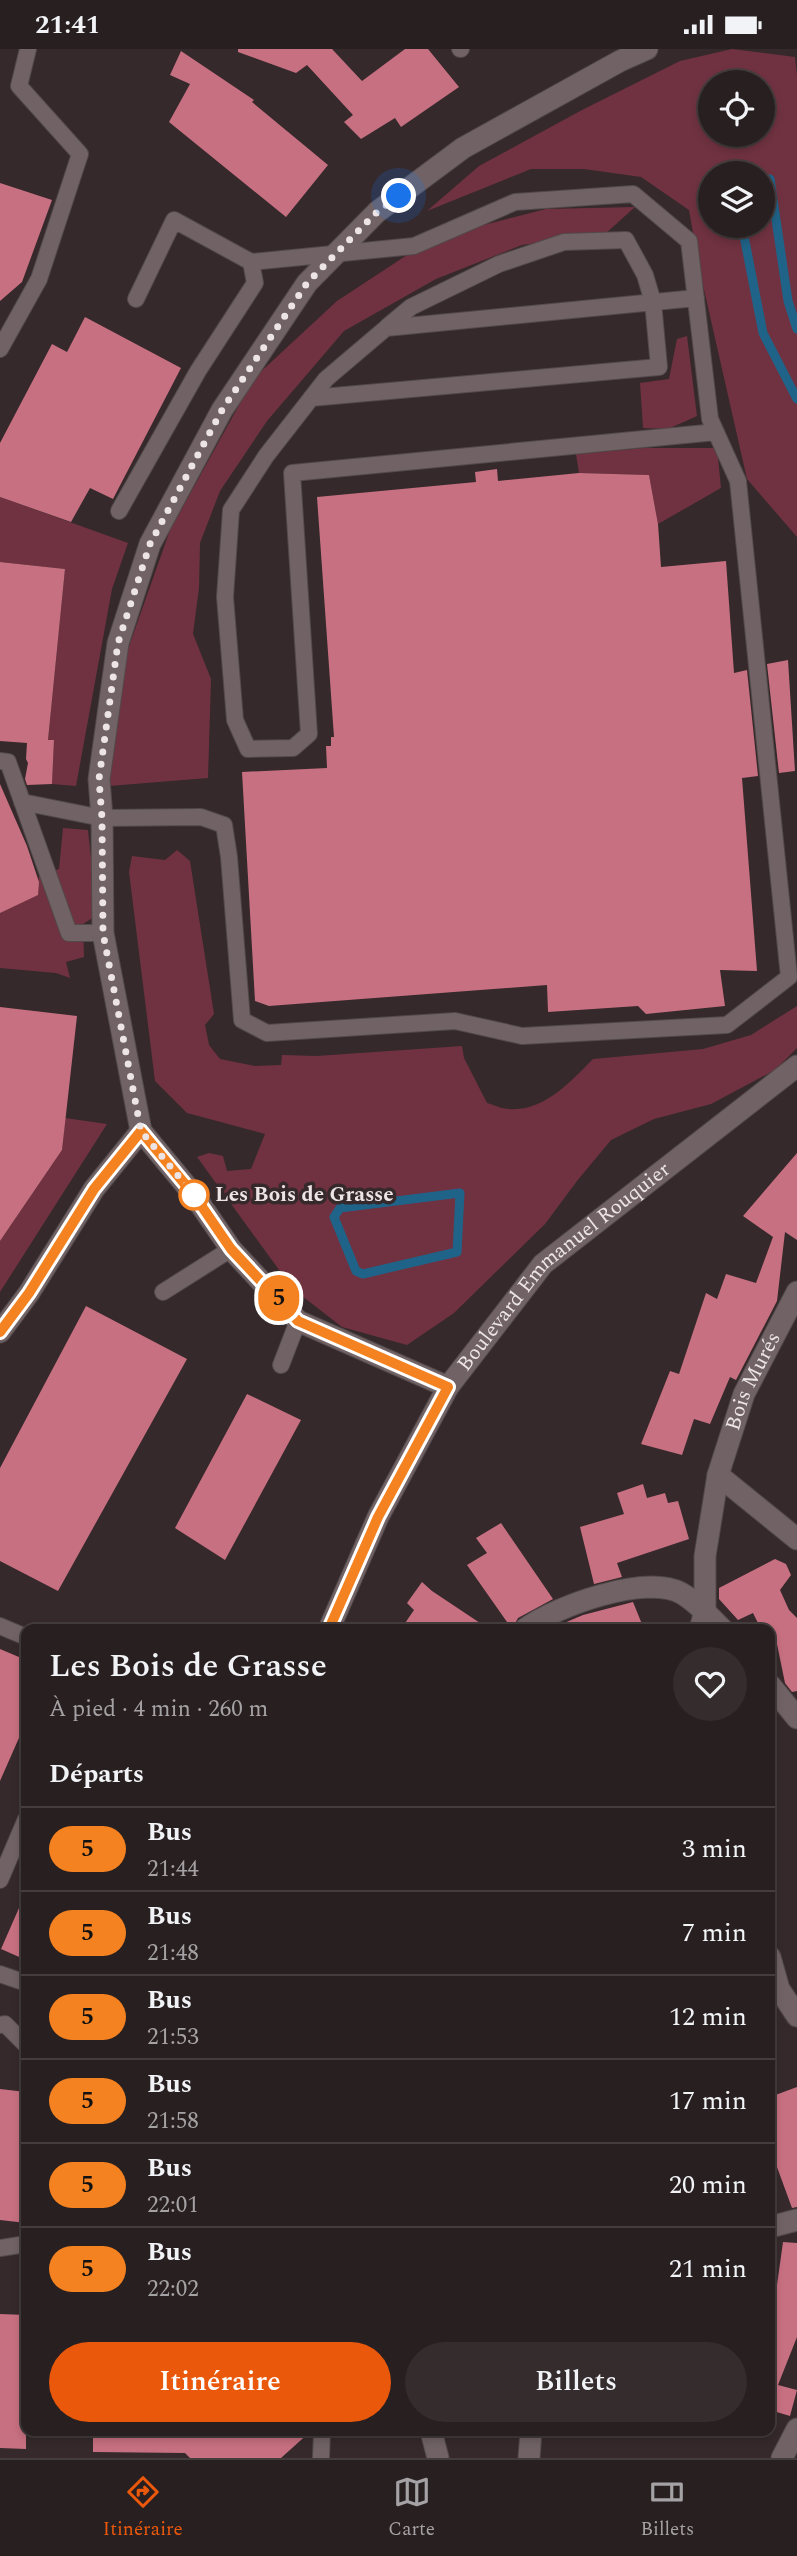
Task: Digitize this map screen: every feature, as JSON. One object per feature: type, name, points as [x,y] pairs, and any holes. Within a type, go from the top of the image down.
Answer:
[{"type":"street","points":[[448,1387],[298,1321],[231,1249],[194,1195],[141,1131],[103,933],[99,779],[118,643],[150,544],[222,410],[307,283],[377,212],[463,148],[620,61],[647,49]]},
{"type":"street","name":"Boulevard Emmanuel Rouquier","points":[[331,1624],[378,1517],[448,1387],[543,1264],[797,1066]]},
{"type":"street","points":[[0,1332],[29,1293],[94,1189],[141,1131]]},
{"type":"street","name":"Bois Murés","points":[[702,1620],[705,1556],[718,1475],[744,1394],[797,1292]]},
{"type":"street","points":[[718,1475],[797,1539]]},
{"type":"street","points":[[535,1624],[575,1604],[621,1590],[648,1586],[679,1592],[702,1620]]},
{"type":"street","points":[[775,1691],[797,1718]]},
{"type":"street","points":[[775,1975],[779,1989],[797,2016]]},
{"type":"street","points":[[775,2226],[797,2220]]},
{"type":"street","points":[[782,2458],[797,2429]]},
{"type":"street","points":[[432,2436],[438,2458]]},
{"type":"street","points":[[529,2458],[531,2436]]},
{"type":"lane","points":[[0,349],[39,279],[80,154],[19,86],[28,49]]},
{"type":"lane","points":[[22,802],[102,818],[201,817],[224,825],[242,1020],[267,1033],[454,1021],[522,1036],[727,1025],[789,977],[738,481],[710,419],[689,241],[633,194],[515,202],[414,246],[251,262],[174,220],[136,299]]},
{"type":"lane","points":[[311,398],[659,367],[653,302],[645,275],[626,240],[564,242],[499,264],[411,307],[326,379],[311,398],[266,456],[231,510],[225,597],[235,720],[248,749],[293,748],[309,734],[292,473],[716,432]]},
{"type":"lane","points":[[119,512],[198,371],[255,283],[251,262]]},
{"type":"lane","points":[[386,328],[696,298]]},
{"type":"lane","points":[[0,761],[8,762],[69,933],[103,933]]},
{"type":"lane","points":[[163,1292],[231,1249]]},
{"type":"lane","points":[[281,1365],[298,1321]]},
{"type":"lane","points":[[0,1626],[21,1635]]},
{"type":"lane","points":[[0,1880],[21,1831]]},
{"type":"lane","points":[[0,1974],[21,1981]]},
{"type":"lane","points":[[0,2025],[5,2024],[21,2040]]},
{"type":"lane","points":[[0,2248],[21,2245]]},
{"type":"lane","points":[[321,2458],[322,2436]]},
{"type":"shaded area","points":[[732,49],[795,57],[797,537],[747,479],[700,272],[689,210],[641,177],[584,169],[531,169],[427,211],[479,166],[680,61]]},
{"type":"shaded area","points":[[635,207],[605,234],[522,245],[436,279],[344,331],[267,421],[220,491],[200,543],[199,588],[193,634],[211,679],[208,778],[109,786],[128,649],[170,530],[254,378],[337,301],[433,238],[546,209]]},
{"type":"shaded area","points":[[687,336],[697,416],[668,429],[643,428],[640,383],[669,379],[677,339]]},
{"type":"shaded area","points":[[644,448],[717,448],[721,488],[658,524],[649,475],[579,473],[576,454]]},
{"type":"shaded area","points":[[0,497],[128,543],[112,589],[76,786],[52,784],[54,740],[48,740],[65,569],[0,562]]},
{"type":"shaded area","points":[[63,828],[88,830],[97,915],[83,924],[84,957],[66,962],[70,978],[56,973],[0,968],[0,912],[37,895],[39,876],[59,869]]},
{"type":"shaded area","points":[[177,850],[190,861],[214,1014],[205,1025],[209,1045],[220,1059],[255,1066],[281,1065],[282,1055],[316,1056],[462,1046],[464,1058],[487,1103],[501,1108],[522,1109],[534,1106],[556,1093],[593,1059],[703,1049],[751,1035],[797,1006],[797,1048],[775,1070],[711,1104],[654,1119],[611,1140],[545,1224],[454,1313],[407,1345],[342,1327],[293,1289],[197,1157],[209,1153],[223,1156],[227,1171],[251,1169],[265,1134],[187,1113],[155,1081],[129,872],[132,856],[165,860]]},
{"type":"shaded area","points":[[65,1118],[107,1124],[0,1292],[0,1241],[62,1150]]},
{"type":"building","points":[[238,49],[332,49],[362,81],[405,49],[428,49],[459,87],[401,127],[395,118],[361,139],[344,122],[353,115],[307,65],[296,73],[238,52]]},
{"type":"building","points":[[181,51],[254,100],[252,102],[328,165],[286,217],[169,122],[190,84],[170,75]]},
{"type":"building","points":[[0,183],[52,200],[22,282],[0,301]]},
{"type":"building","points":[[85,317],[181,368],[113,499],[90,488],[71,522],[0,497],[0,443],[52,344],[67,352]]},
{"type":"building","points":[[497,469],[498,481],[579,473],[649,475],[658,524],[661,567],[726,561],[734,673],[747,670],[758,776],[742,778],[757,971],[720,970],[725,1006],[646,1014],[638,1006],[548,1012],[547,985],[269,1006],[255,1001],[242,772],[327,768],[326,746],[331,746],[331,737],[334,737],[317,497],[476,482],[475,472]]},
{"type":"building","points":[[0,562],[65,569],[48,740],[54,740],[52,784],[27,785],[27,743],[0,741]]},
{"type":"building","points":[[788,660],[795,771],[779,773],[767,664]]},
{"type":"building","points":[[0,784],[27,846],[39,882],[38,895],[0,913]]},
{"type":"building","points":[[0,1007],[77,1016],[62,1150],[0,1241]]},
{"type":"building","points":[[797,1153],[797,1240],[785,1232],[777,1301],[736,1380],[730,1377],[710,1424],[694,1419],[682,1455],[641,1444],[670,1371],[679,1374],[706,1293],[717,1299],[726,1274],[756,1283],[773,1237],[743,1216]]},
{"type":"building","points":[[86,1306],[187,1359],[58,1591],[0,1561],[0,1468]]},
{"type":"building","points":[[247,1394],[301,1420],[225,1560],[175,1528]]},
{"type":"building","points":[[643,1484],[647,1498],[665,1493],[668,1503],[678,1501],[689,1539],[617,1563],[622,1577],[594,1584],[580,1527],[624,1514],[617,1493]]},
{"type":"building","points":[[501,1523],[553,1599],[518,1618],[515,1624],[508,1624],[467,1565],[487,1553],[476,1538]]},
{"type":"building","points":[[775,1559],[786,1564],[791,1575],[780,1590],[789,1610],[797,1618],[797,1691],[792,1692],[785,1683],[777,1644],[775,1645],[775,1624],[758,1624],[753,1613],[738,1620],[719,1599],[719,1588]]},
{"type":"building","points":[[422,1582],[482,1624],[404,1624],[414,1610],[407,1603]]},
{"type":"building","points":[[633,1602],[642,1624],[562,1624],[583,1615]]},
{"type":"building","points":[[0,1649],[21,1658],[21,1733],[0,1781]]},
{"type":"building","points":[[21,1903],[21,1958],[1,1949]]},
{"type":"building","points":[[797,2087],[797,2207],[792,2208],[775,2162],[775,2095]]},
{"type":"building","points":[[0,2089],[21,2091],[21,2222],[0,2220]]},
{"type":"building","points":[[783,2242],[797,2243],[797,2337],[778,2385],[797,2390],[790,2416],[775,2412],[777,2285]]},
{"type":"building","points":[[0,2314],[21,2315],[21,2436],[26,2436],[26,2449],[0,2448]]},
{"type":"building","points":[[93,2436],[305,2436],[281,2458],[190,2458],[185,2453],[93,2452]]},
{"type":"waterway","points":[[775,213],[788,301],[797,329]]},
{"type":"waterway","points":[[744,238],[763,333],[797,399]]},
{"type":"waterway","points":[[460,1193],[457,1252],[363,1274],[356,1271],[334,1217],[340,1208],[460,1193]]},
{"type":"bus line","name":"5","points":[[0,1332],[29,1293],[94,1189],[141,1131],[194,1195],[231,1249],[298,1321],[448,1387],[378,1517],[331,1624]]},
{"type":"place","name":"Les Bois de Grasse","points":[[194,1195]]},
{"type":"route","points":[[194,1195],[141,1131],[103,933],[99,779],[118,643],[150,544],[222,410],[307,283],[377,212],[399,196]]}]
